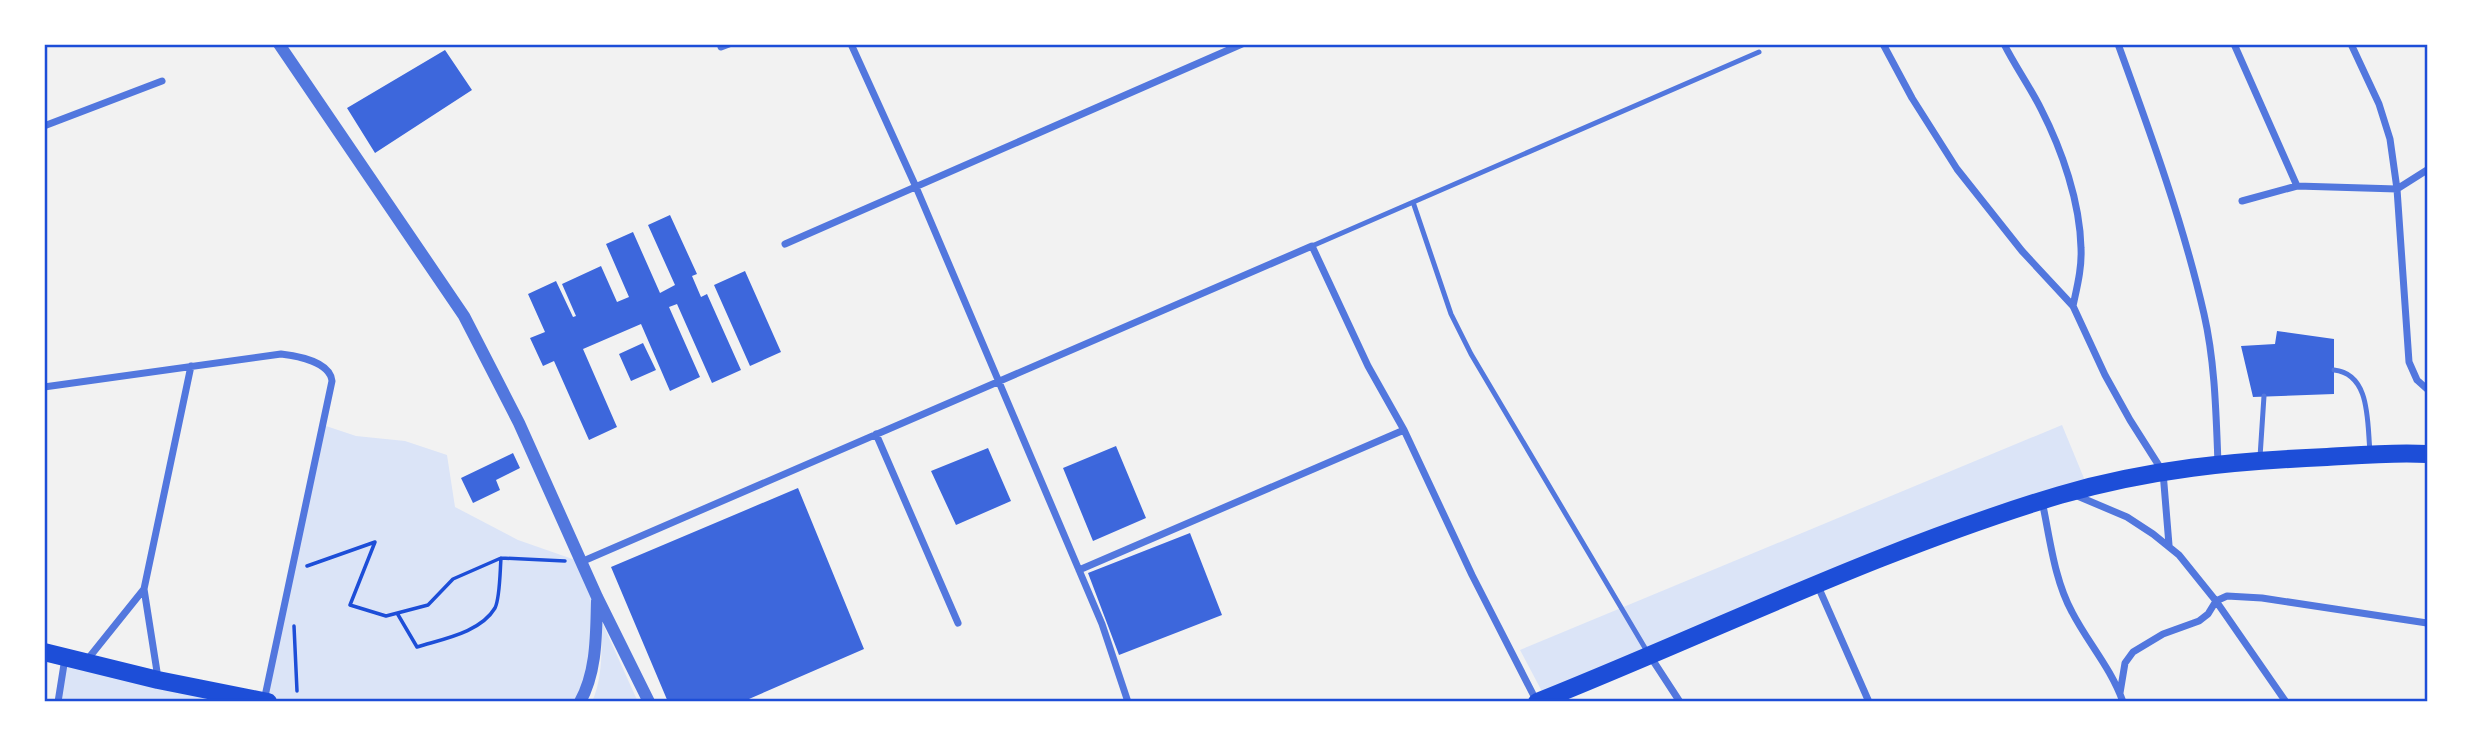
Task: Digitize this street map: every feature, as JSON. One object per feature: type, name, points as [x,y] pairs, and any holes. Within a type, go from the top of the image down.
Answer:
[{"type":"main road","points":[[1537,702],[1817,584],[1959,529],[2068,493],[2218,463],[2427,454]]},
{"type":"main road","points":[[44,652],[158,680],[265,702]]},
{"type":"street","points":[[279,44],[464,316],[519,423],[597,597],[649,702]]},
{"type":"street","points":[[851,44],[916,187],[1079,570],[1102,625],[1128,702]]},
{"type":"street","points":[[785,244],[1242,44]]},
{"type":"street","points":[[1883,44],[1912,98],[1957,169],[2014,241],[2073,306],[2105,375],[2164,472],[2169,545]]},
{"type":"street","points":[[2004,44],[2041,108],[2057,143],[2070,184],[2081,248],[2079,280],[2073,306]]},
{"type":"street","points":[[2118,44],[2158,157],[2204,316],[2214,388],[2218,463]]},
{"type":"street","points":[[2235,44],[2297,186]]},
{"type":"street","points":[[2351,44],[2379,104],[2390,139],[2397,189],[2409,362],[2417,380],[2427,388]]},
{"type":"street","points":[[44,127],[162,81]]},
{"type":"street","points":[[2242,201],[2297,186],[2397,189],[2427,170]]},
{"type":"street","points":[[581,562],[1312,246],[1368,366],[1404,430],[1472,575],[1537,702]]},
{"type":"street","points":[[44,387],[281,354],[293,355],[327,368],[332,381],[265,702]]},
{"type":"street","points":[[158,680],[144,589],[191,366]]},
{"type":"street","points":[[1079,570],[1404,430]]},
{"type":"street","points":[[876,434],[958,623]]},
{"type":"street","points":[[2068,493],[2127,517],[2169,545],[2216,601],[2286,702]]},
{"type":"street","points":[[2042,501],[2060,581],[2072,612],[2100,655],[2123,702]]},
{"type":"street","points":[[1817,584],[1869,702]]},
{"type":"street","points":[[85,662],[144,589]]},
{"type":"street","points":[[2120,692],[2125,663],[2133,652],[2163,634],[2199,621],[2208,614],[2216,601],[2227,596],[2250,596],[2427,623]]},
{"type":"street","points":[[580,702],[595,651],[597,597]]},
{"type":"street","points":[[1650,656],[1680,702]]},
{"type":"street","points":[[58,702],[65,657]]},
{"type":"lane","points":[[1312,246],[1759,52]]},
{"type":"lane","points":[[1413,202],[1451,314],[1471,354],[1650,656]]},
{"type":"lane","points":[[2334,370],[2352,376],[2360,387],[2364,398],[2370,455]]},
{"type":"lane","points":[[2259,460],[2264,396]]},
{"type":"path","points":[[292,570],[375,542],[350,604],[386,616],[428,605],[453,579],[501,558],[581,562]]},
{"type":"path","points":[[397,613],[416,647],[454,636],[482,623],[496,606],[501,558]]},
{"type":"path","points":[[294,624],[297,691]]},
{"type":"shaded area","points":[[323,425],[356,436],[405,441],[447,455],[455,507],[518,540],[581,562],[597,597],[596,640],[580,702],[58,702],[65,657],[264,701]]},
{"type":"shaded area","points":[[2062,425],[2088,488],[2061,495],[1546,699],[1520,650]]},
{"type":"shaded area","points":[[601,620],[638,702],[592,702],[600,672]]},
{"type":"building","points":[[445,50],[472,90],[375,153],[347,108]]},
{"type":"building","points":[[670,215],[697,274],[692,276],[701,297],[707,294],[741,370],[712,383],[677,304],[669,307],[700,377],[670,391],[641,324],[583,349],[617,427],[589,440],[554,361],[543,366],[530,338],[545,332],[528,294],[556,281],[573,317],[576,316],[562,284],[601,266],[617,302],[629,297],[606,244],[633,232],[660,293],[675,285],[648,225]]},
{"type":"building","points":[[745,271],[781,352],[750,366],[714,285]]},
{"type":"building","points":[[2277,331],[2334,339],[2334,394],[2253,397],[2241,346],[2275,344]]},
{"type":"building","points":[[643,343],[656,370],[631,381],[619,354]]},
{"type":"building","points":[[1116,446],[1146,518],[1093,541],[1063,468]]},
{"type":"building","points":[[988,448],[1011,501],[956,525],[931,471]]},
{"type":"building","points":[[513,453],[520,468],[496,480],[500,490],[473,503],[461,478]]},
{"type":"building","points":[[798,488],[864,649],[742,702],[668,702],[611,567]]},
{"type":"building","points":[[1190,533],[1222,615],[1119,655],[1088,573]]}]
